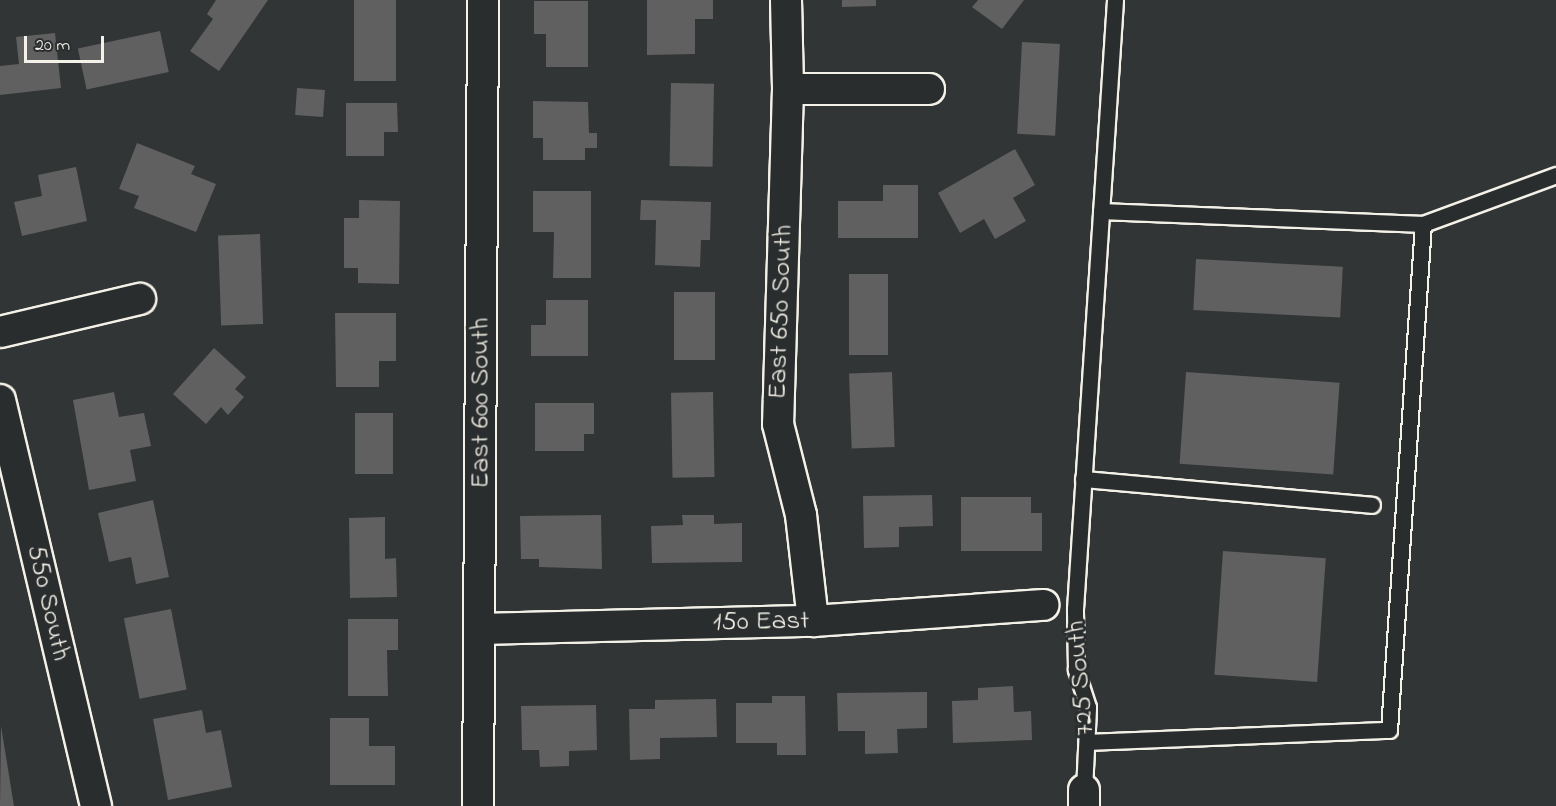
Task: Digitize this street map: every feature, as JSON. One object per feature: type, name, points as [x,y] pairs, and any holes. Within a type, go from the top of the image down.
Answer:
[{"type":"street","name":"East 600 South","points":[[478,806],[483,0]]},
{"type":"street","name":"East 650 South","points":[[786,0],[788,88],[778,424],[801,516],[813,621]]},
{"type":"street","points":[[788,88],[929,89]]},
{"type":"street","points":[[0,333],[140,300]]},
{"type":"street","name":"550 South","points":[[0,400],[96,806]]},
{"type":"street","name":"150 East","points":[[479,628],[813,621],[1042,605]]},
{"type":"lane","name":"725 South","points":[[1084,798],[1088,707],[1076,669],[1083,478],[1115,0]]},
{"type":"lane","points":[[1101,211],[1423,224],[1556,176]]},
{"type":"lane","points":[[1087,742],[1389,730],[1423,224]]},
{"type":"lane","points":[[1083,478],[1372,505]]},
{"type":"building","points":[[216,0],[268,0],[219,71],[190,51],[213,19],[207,14]]},
{"type":"building","points":[[354,0],[396,0],[396,81],[354,81]]},
{"type":"building","points":[[647,0],[713,0],[713,19],[695,19],[695,54],[647,55]]},
{"type":"building","points":[[842,0],[876,0],[876,6],[842,7]]},
{"type":"building","points":[[978,0],[1024,0],[1002,29],[972,7]]},
{"type":"building","points":[[534,1],[588,1],[588,67],[546,67],[546,34],[534,34]]},
{"type":"building","points":[[160,31],[169,72],[87,90],[78,48]]},
{"type":"building","points":[[55,33],[61,88],[0,95],[0,66],[19,64],[16,37]]},
{"type":"building","points":[[1022,42],[1060,44],[1055,136],[1017,134]]},
{"type":"building","points":[[671,83],[714,84],[713,167],[670,166]]},
{"type":"building","points":[[297,88],[325,90],[323,117],[295,115]]},
{"type":"building","points":[[533,101],[588,102],[589,133],[597,133],[597,148],[585,148],[585,160],[543,160],[543,138],[533,138]]},
{"type":"building","points":[[346,103],[397,103],[398,132],[384,132],[384,156],[346,156]]},
{"type":"building","points":[[137,143],[195,166],[191,174],[216,184],[196,232],[134,208],[139,196],[119,189]]},
{"type":"building","points":[[1015,149],[1035,185],[1013,198],[1026,221],[995,239],[984,219],[960,233],[938,193]]},
{"type":"building","points":[[76,167],[87,221],[22,236],[14,202],[42,196],[38,175]]},
{"type":"building","points":[[883,185],[918,185],[918,238],[838,238],[838,201],[883,201]]},
{"type":"building","points":[[533,191],[591,191],[591,278],[553,278],[554,232],[533,232]]},
{"type":"building","points":[[359,200],[400,201],[399,284],[358,283],[358,268],[344,268],[344,218],[359,218]]},
{"type":"building","points":[[641,200],[711,202],[710,240],[701,240],[700,267],[655,265],[656,220],[640,220]]},
{"type":"building","points":[[260,234],[263,324],[221,325],[218,235]]},
{"type":"building","points":[[1196,259],[1343,267],[1340,318],[1193,310]]},
{"type":"building","points":[[849,274],[888,274],[888,355],[849,355]]},
{"type":"building","points":[[674,292],[715,292],[715,360],[674,360]]},
{"type":"building","points":[[546,300],[588,300],[588,356],[531,356],[531,325],[546,325]]},
{"type":"building","points":[[335,313],[396,313],[396,361],[379,361],[379,387],[336,387]]},
{"type":"building","points":[[214,348],[246,377],[235,389],[244,397],[228,415],[221,407],[206,424],[173,394]]},
{"type":"building","points":[[892,372],[895,447],[852,448],[849,374]]},
{"type":"building","points":[[1186,372],[1340,383],[1333,475],[1180,464]]},
{"type":"building","points":[[114,392],[119,417],[144,413],[151,446],[130,450],[136,481],[89,490],[73,400]]},
{"type":"building","points":[[713,392],[714,477],[672,478],[671,393]]},
{"type":"building","points":[[535,403],[594,403],[594,434],[584,434],[584,451],[535,451]]},
{"type":"building","points":[[355,413],[393,413],[393,474],[355,474]]},
{"type":"building","points":[[932,495],[933,526],[899,527],[899,547],[864,548],[863,496]]},
{"type":"building","points":[[961,497],[1031,497],[1031,513],[1042,513],[1042,551],[961,551]]},
{"type":"building","points":[[153,500],[169,577],[136,584],[131,557],[109,562],[98,513]]},
{"type":"building","points":[[601,515],[602,569],[539,567],[539,559],[521,559],[520,516]]},
{"type":"building","points":[[682,515],[714,515],[714,524],[742,523],[742,562],[652,563],[651,526],[683,525]]},
{"type":"building","points":[[385,517],[385,559],[396,558],[397,597],[350,598],[349,518]]},
{"type":"building","points":[[1223,551],[1326,558],[1317,682],[1214,675]]},
{"type":"building","points":[[171,609],[187,689],[140,699],[124,618]]},
{"type":"building","points":[[348,619],[398,619],[398,650],[387,650],[388,696],[348,696]]},
{"type":"building","points":[[1013,686],[1014,712],[1031,711],[1032,740],[953,743],[952,701],[978,700],[978,688]]},
{"type":"building","points":[[927,692],[927,728],[897,729],[898,753],[865,754],[865,731],[838,731],[837,693]]},
{"type":"building","points":[[772,696],[805,696],[806,755],[777,755],[777,743],[736,743],[736,703],[772,703]]},
{"type":"building","points":[[716,699],[717,737],[660,738],[660,759],[630,760],[629,709],[655,709],[655,700]]},
{"type":"building","points":[[596,705],[597,750],[569,751],[569,766],[540,767],[539,750],[522,750],[521,706]]},
{"type":"building","points":[[202,710],[206,733],[221,730],[232,787],[168,800],[153,719]]},
{"type":"building","points":[[330,718],[369,718],[369,746],[395,746],[395,785],[330,785]]},
{"type":"building","points":[[1,726],[14,806],[0,806]]}]
